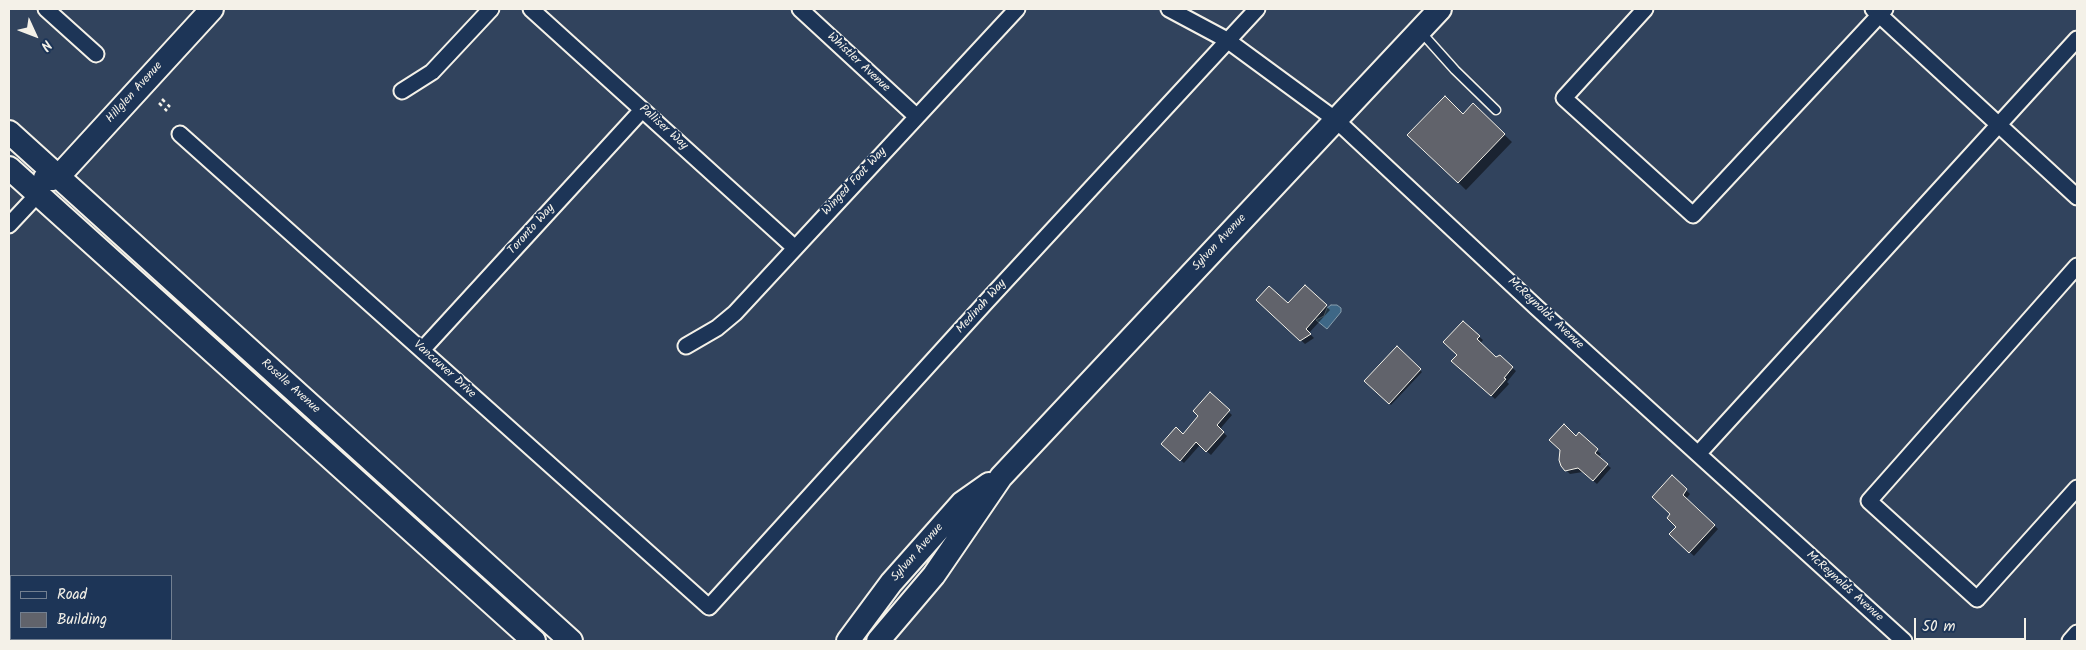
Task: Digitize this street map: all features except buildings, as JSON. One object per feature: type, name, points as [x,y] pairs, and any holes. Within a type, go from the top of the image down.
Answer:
[{"type":"main road","name":"Hillglen Avenue","points":[[58,177],[212,9]]},
{"type":"main road","name":"Sylvan Avenue","points":[[878,641],[934,575],[1001,477],[1440,9]]},
{"type":"main road","name":"Roselle Avenue","points":[[9,132],[571,641]]},
{"type":"main road","points":[[9,151],[39,176],[49,179],[58,177]]},
{"type":"main road","name":"Roselle Avenue","points":[[9,168],[534,641]]},
{"type":"main road","name":"Sylvan Avenue","points":[[848,641],[891,583],[962,503],[1001,477]]},
{"type":"street","points":[[46,9],[96,54]]},
{"type":"street","points":[[402,91],[432,72],[491,9]]},
{"type":"street","name":"Palliser Way","points":[[531,9],[795,248]]},
{"type":"street","name":"Whistler Avenue","points":[[800,9],[916,116]]},
{"type":"street","name":"Winged Foot Way","points":[[686,346],[717,328],[736,312],[1017,9]]},
{"type":"street","name":"McReynolds Avenue","points":[[1169,9],[1228,40],[1336,120],[1904,641]]},
{"type":"street","name":"Medinah Way","points":[[708,607],[1257,9]]},
{"type":"street","points":[[1646,9],[1564,98],[1693,215],[1879,11],[2077,197]]},
{"type":"street","points":[[1698,454],[2077,39]]},
{"type":"street","name":"Toronto Way","points":[[422,350],[642,110]]},
{"type":"street","name":"Vancouver Drive","points":[[180,134],[708,607]]},
{"type":"street","points":[[9,225],[38,194]]},
{"type":"street","points":[[2077,266],[1869,501],[1977,598],[2077,488]]},
{"type":"street","points":[[2070,641],[2077,633]]},
{"type":"lane","points":[[1420,31],[1455,70],[1496,110]]},
{"type":"path","points":[[162,99],[170,107]]},
{"type":"path","points":[[159,103],[168,111]]},
{"type":"water","points":[[1331,305],[1337,305],[1341,308],[1341,312],[1327,329],[1316,320],[1324,316],[1327,308]]}]
